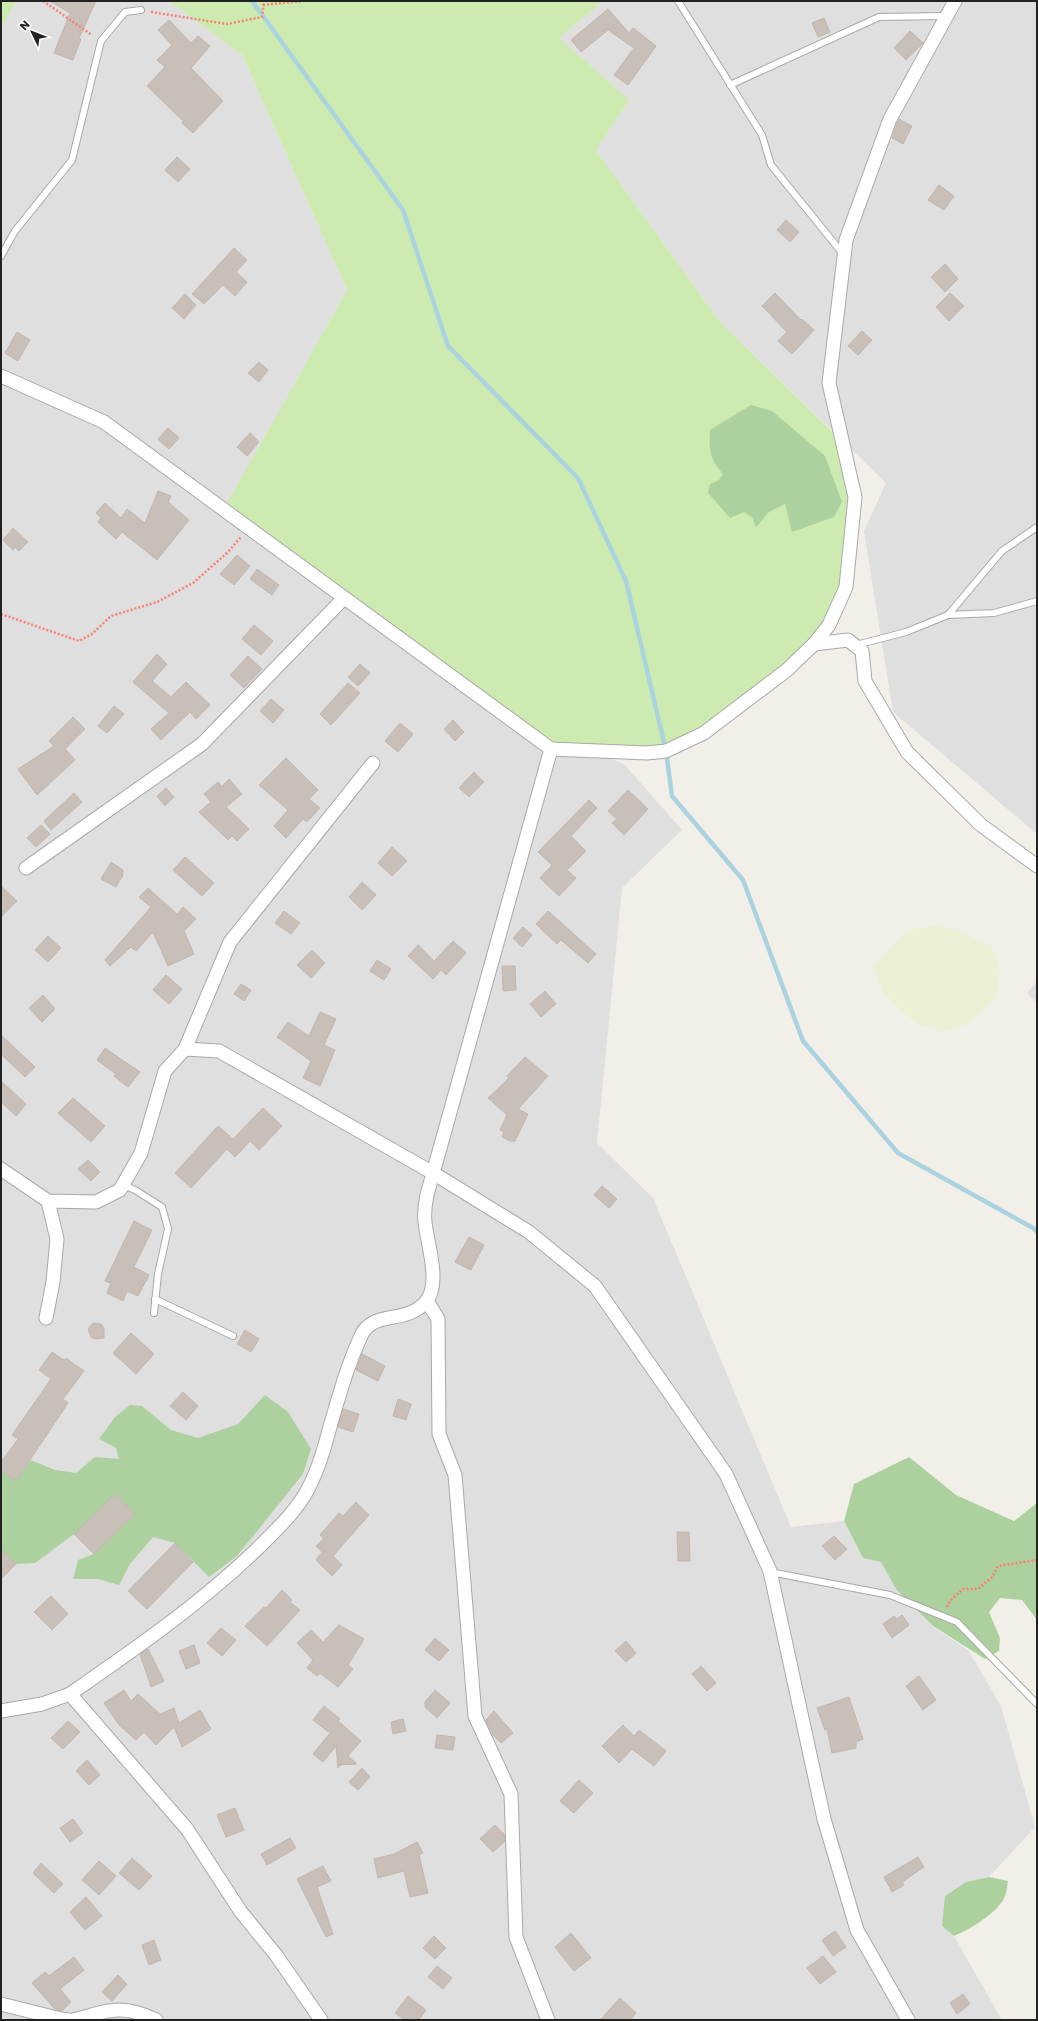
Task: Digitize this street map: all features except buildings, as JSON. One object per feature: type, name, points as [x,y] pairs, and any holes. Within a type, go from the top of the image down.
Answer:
[{"type":"street","points":[[1,376],[104,422],[551,749],[646,753],[666,751],[704,733],[787,670],[814,644],[829,625],[846,588],[855,497],[829,383],[846,240],[890,119],[955,1]]},
{"type":"street","points":[[26,868],[202,744],[344,598]]},
{"type":"street","points":[[814,644],[848,640],[862,651],[865,681],[907,752],[981,825],[1037,866]]},
{"type":"street","points":[[1,1711],[42,1704],[70,1694],[154,1636],[227,1578],[292,1513],[308,1490],[318,1468],[358,1342],[366,1327],[377,1320],[407,1315],[418,1310],[427,1301],[434,1282],[424,1221],[425,1206],[551,749]]},
{"type":"street","points":[[1,1169],[48,1201],[96,1202],[120,1190],[141,1153],[165,1071],[185,1049],[230,942],[373,763]]},
{"type":"street","points":[[185,1049],[219,1051],[433,1173],[529,1232],[595,1286],[726,1474],[770,1572],[824,1819],[857,1930],[908,2020]]},
{"type":"street","points":[[46,1318],[54,1282],[57,1239],[48,1201]]},
{"type":"street","points":[[427,1301],[438,1319],[439,1434],[455,1475],[475,1716],[511,1794],[516,1937],[548,2020]]},
{"type":"street","points":[[70,1694],[188,1829],[241,1912],[276,1956],[321,2020]]},
{"type":"street","points":[[1,2004],[69,2020]]},
{"type":"street","points":[[72,2020],[107,2010],[121,2009],[140,2012],[156,2020]]},
{"type":"lane","points":[[678,1],[762,135],[771,164],[844,256]]},
{"type":"lane","points":[[1,256],[15,231],[72,160],[101,41],[125,12],[141,10]]},
{"type":"lane","points":[[730,85],[879,17],[947,16]]},
{"type":"lane","points":[[948,615],[1002,551],[1037,527]]},
{"type":"lane","points":[[855,646],[906,632],[948,615],[994,613],[1037,601]]},
{"type":"lane","points":[[123,1185],[135,1190],[162,1206],[168,1229],[158,1274],[154,1313]]},
{"type":"lane","points":[[156,1299],[233,1336]]},
{"type":"lane","points":[[770,1572],[890,1595],[957,1622],[1037,1704]]},
{"type":"path","points":[[43,1],[101,41]]},
{"type":"path","points":[[141,10],[227,24],[262,17],[264,1]]},
{"type":"path","points":[[263,5],[303,1]]},
{"type":"path","points":[[1,614],[79,641],[92,634],[110,616],[157,602],[193,583],[228,552],[244,534]]},
{"type":"path","points":[[942,1616],[950,1601],[963,1589],[978,1589],[992,1577],[998,1566],[1037,1560]]},
{"type":"shaded area","points":[[16,1],[169,1],[242,55],[347,290],[224,510],[592,751],[624,764],[682,830],[622,888],[597,1143],[653,1198],[791,1527],[844,1521],[863,1558],[881,1562],[896,1589],[936,1629],[968,1650],[1001,1706],[1035,1827],[989,1877],[966,1882],[942,1926],[954,1936],[1002,2020],[1,2020],[1,29]]},
{"type":"shaded area","points":[[603,1],[1037,1],[1037,834],[893,712],[864,531],[886,483],[720,322],[596,150],[559,38]]},
{"type":"shaded area","points":[[1037,981],[1037,1003],[1027,993]]},
{"type":"green space","points":[[1,1],[16,1],[1,29]]},
{"type":"green space","points":[[169,1],[603,1],[559,38],[629,100],[596,150],[720,322],[843,442],[855,497],[846,587],[829,625],[787,670],[666,751],[551,749],[224,509],[347,290],[242,55]]},
{"type":"green space","points":[[751,405],[772,411],[825,456],[842,502],[834,517],[792,532],[785,504],[769,512],[756,527],[752,517],[744,512],[730,518],[708,493],[710,484],[719,480],[723,474],[712,458],[710,430]]},
{"type":"green space","points":[[939,926],[965,934],[992,947],[1000,970],[996,996],[985,1009],[968,1024],[947,1030],[920,1026],[899,1009],[883,992],[873,966],[906,932],[917,928]]},
{"type":"green space","points":[[265,1395],[288,1412],[311,1449],[303,1474],[237,1556],[209,1577],[175,1543],[153,1537],[130,1564],[119,1585],[98,1579],[73,1579],[78,1560],[94,1554],[135,1514],[115,1494],[74,1534],[35,1563],[16,1564],[1,1549],[1,1470],[16,1481],[31,1460],[55,1470],[76,1473],[95,1457],[119,1459],[116,1448],[99,1439],[115,1417],[130,1405],[142,1406],[171,1430],[198,1438],[238,1424]]},
{"type":"green space","points":[[909,1457],[956,1495],[1014,1521],[1037,1503],[1037,1620],[1022,1600],[1000,1598],[989,1612],[1000,1638],[999,1651],[985,1659],[933,1626],[896,1589],[881,1562],[863,1558],[844,1521],[854,1484]]},
{"type":"green space","points":[[989,1877],[1008,1881],[1006,1894],[1002,1902],[983,1920],[954,1936],[942,1926],[945,1896],[966,1882]]},
{"type":"waterway","points":[[252,1],[403,210],[448,346],[578,478],[626,581],[666,751],[672,796],[743,880],[803,1041],[898,1153],[1033,1228],[1037,1232]]}]
